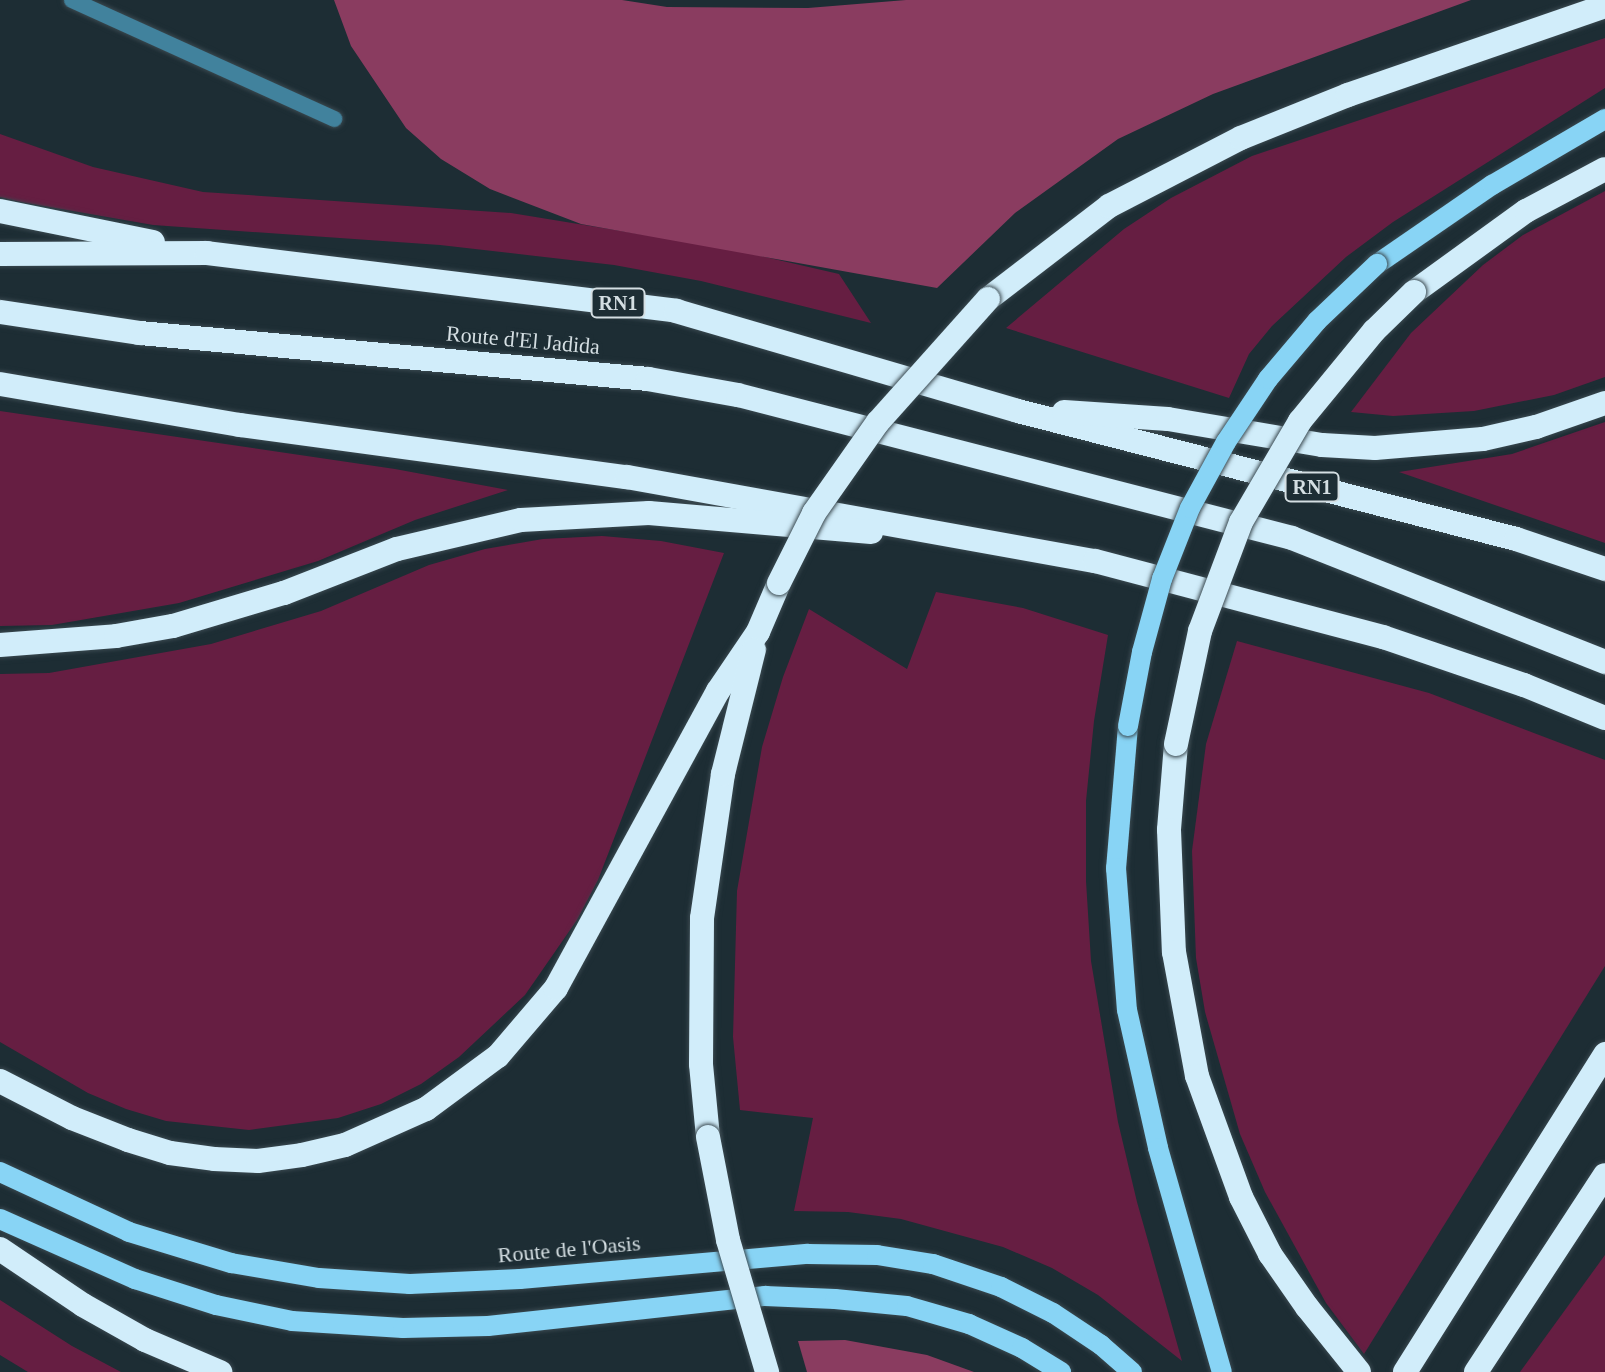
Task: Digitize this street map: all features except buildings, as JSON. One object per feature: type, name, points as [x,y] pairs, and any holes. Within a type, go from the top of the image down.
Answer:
[{"type":"highway","points":[[767,1372],[728,1240],[708,1137],[701,1064],[702,918],[723,774],[758,632],[814,513],[878,422],[988,299],[1109,206],[1241,138],[1348,95],[1605,6]]},
{"type":"highway","points":[[1359,1372],[1270,1254],[1241,1197],[1197,1076],[1174,952],[1170,889],[1169,830],[1176,744],[1200,631],[1248,509],[1300,421],[1326,386],[1374,331],[1414,292],[1526,211],[1605,169]]},
{"type":"highway","points":[[0,211],[207,253]]},
{"type":"highway","name":"Route d'El Jadida","points":[[0,254],[207,253],[676,311],[1018,411]]},
{"type":"highway","name":"Route d'El Jadida","points":[[0,312],[140,333],[648,379],[738,395],[1292,538],[1605,662]]},
{"type":"highway","points":[[0,384],[240,425],[627,477],[949,532],[1110,564],[1369,633],[1524,685],[1605,718]]},
{"type":"highway","points":[[1018,411],[1168,419],[1295,442],[1375,448],[1483,439],[1536,427],[1605,403]]},
{"type":"highway","name":"RN1","points":[[1018,411],[1516,539],[1605,569]]},
{"type":"highway","points":[[0,645],[116,636],[173,626],[284,593],[397,549],[521,520],[649,513],[830,530],[949,532]]},
{"type":"highway","points":[[0,1081],[72,1118],[128,1140],[170,1153],[214,1159],[258,1161],[331,1148],[426,1109],[498,1056],[556,988],[718,691],[758,632]]},
{"type":"highway","points":[[1405,1372],[1605,1054]]},
{"type":"highway","points":[[1477,1371],[1605,1175]]},
{"type":"highway","points":[[0,1249],[83,1305],[145,1340],[220,1372]]},
{"type":"main road","points":[[1222,1372],[1158,1148],[1127,1010],[1116,868],[1128,726],[1142,652],[1162,579],[1190,508],[1226,442],[1268,379],[1317,321],[1377,264],[1492,185],[1605,119]]},
{"type":"main road","name":"Route de l'Oasis","points":[[0,1172],[129,1232],[231,1263],[319,1278],[410,1284],[473,1281],[808,1254],[877,1255],[933,1264],[1001,1287],[1053,1313],[1101,1345],[1132,1372]]},
{"type":"main road","points":[[0,1219],[135,1279],[216,1305],[292,1321],[403,1328],[488,1326],[765,1296],[835,1299],[907,1306],[969,1324],[1022,1348],[1061,1372]]},
{"type":"street","points":[[72,0],[334,119]]},
{"type":"shaded area","points":[[334,0],[622,0],[667,7],[808,8],[906,0],[1471,0],[1213,94],[1118,139],[1015,213],[937,288],[581,224],[490,189],[441,159],[406,128],[351,46]]},
{"type":"shaded area","points":[[1605,38],[1605,88],[1393,222],[1346,257],[1272,326],[1249,354],[1229,398],[1006,328],[1124,229],[1171,198],[1252,156]]},
{"type":"shaded area","points":[[0,134],[93,167],[203,192],[511,213],[731,249],[839,274],[871,323],[701,281],[614,265],[440,245],[153,225],[21,202],[0,197]]},
{"type":"shaded area","points":[[1605,191],[1605,377],[1554,395],[1474,411],[1393,416],[1351,412],[1411,333],[1483,265],[1523,235]]},
{"type":"shaded area","points":[[0,411],[395,469],[508,490],[415,520],[318,561],[179,603],[52,625],[0,626]]},
{"type":"shaded area","points":[[1605,422],[1605,543],[1399,472],[1512,454]]},
{"type":"shaded area","points":[[602,536],[661,541],[724,553],[598,880],[577,920],[525,995],[459,1057],[421,1084],[381,1104],[338,1118],[249,1130],[166,1121],[126,1109],[88,1093],[0,1042],[0,674],[49,673],[211,644],[321,611],[429,565],[485,549],[543,539]]},
{"type":"shaded area","points":[[936,592],[1023,608],[1108,635],[1094,721],[1086,801],[1086,881],[1091,961],[1118,1122],[1182,1361],[1098,1295],[1052,1268],[1003,1247],[901,1219],[848,1212],[794,1211],[813,1118],[740,1110],[733,1037],[737,891],[762,747],[783,677],[809,609],[907,669]]},
{"type":"shaded area","points":[[1237,641],[1429,693],[1605,760],[1605,966],[1364,1354],[1326,1303],[1265,1192],[1240,1134],[1205,1012],[1196,958],[1192,851],[1206,744]]},
{"type":"shaded area","points":[[1605,1255],[1605,1372],[1520,1372]]},
{"type":"shaded area","points":[[0,1300],[72,1346],[121,1372],[28,1372],[0,1355]]},
{"type":"shaded area","points":[[845,1340],[927,1355],[974,1372],[807,1372],[798,1341]]}]
